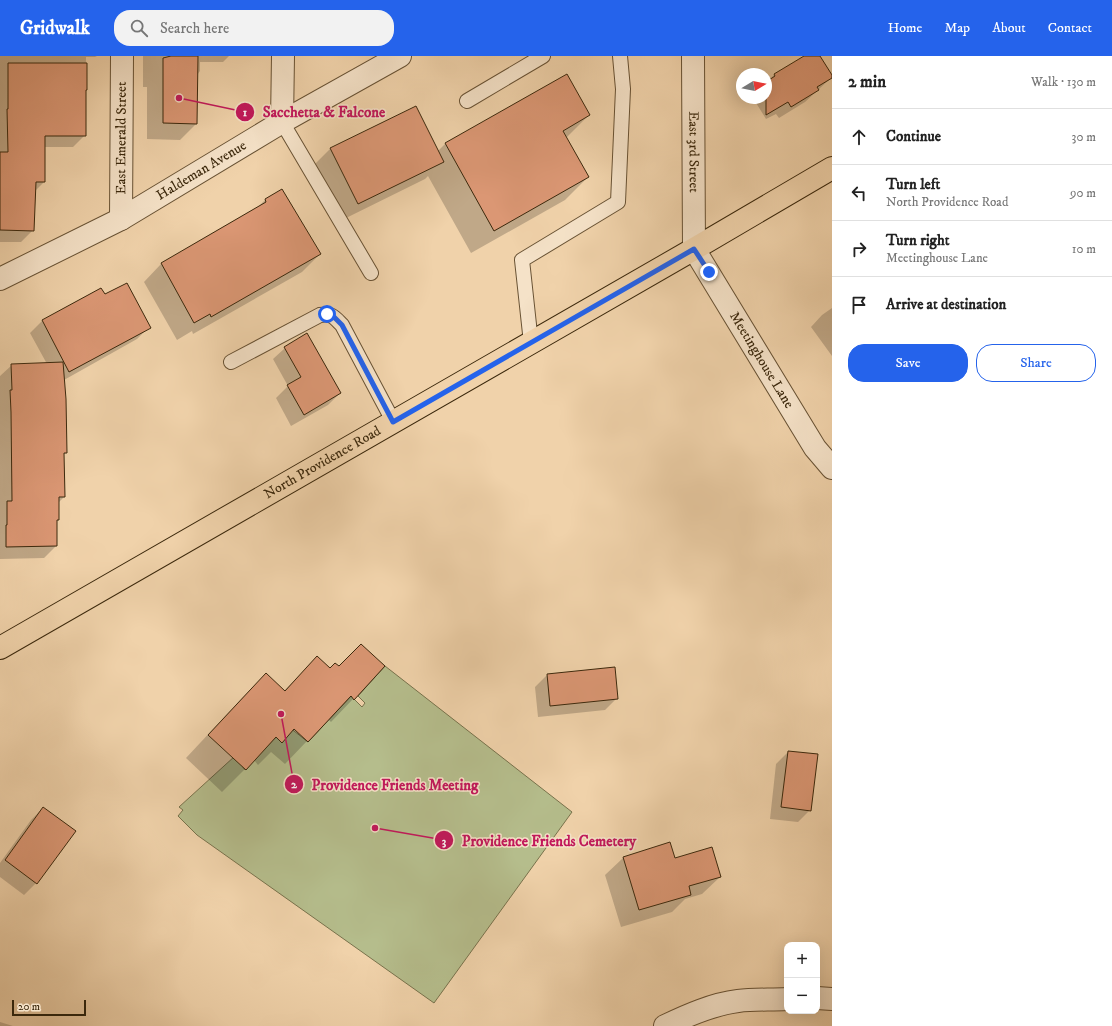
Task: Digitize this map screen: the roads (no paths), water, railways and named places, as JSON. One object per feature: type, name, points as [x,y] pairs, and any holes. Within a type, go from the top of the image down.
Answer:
[{"type":"main road","name":"North Providence Road","points":[[0,648],[832,168]]},
{"type":"street","name":"East Emerald Street","points":[[121,219],[122,56]]},
{"type":"street","points":[[282,122],[283,56]]},
{"type":"street","name":"Haldeman Avenue","points":[[0,279],[121,219],[282,122],[400,56]]},
{"type":"street","name":"East 3rd Street","points":[[694,56],[694,249]]},
{"type":"street","name":"Meetinghouse Lane","points":[[694,249],[815,448],[832,468]]},
{"type":"street","points":[[820,998],[832,999]]},
{"type":"street","points":[[665,1026],[707,1008],[737,1001],[784,999]]},
{"type":"lane","points":[[467,101],[543,56]]},
{"type":"lane","points":[[531,343],[522,260],[618,202],[623,89],[620,56]]},
{"type":"lane","points":[[282,122],[371,273]]},
{"type":"lane","points":[[231,362],[320,315],[327,314],[333,316],[342,325],[393,422]]},
{"type":"place","name":"Sacchetta & Falcone","points":[[179,98]]},
{"type":"place","name":"Providence Friends Meeting","points":[[281,714]]},
{"type":"place","name":"Providence Friends Cemetery","points":[[375,828]]}]
